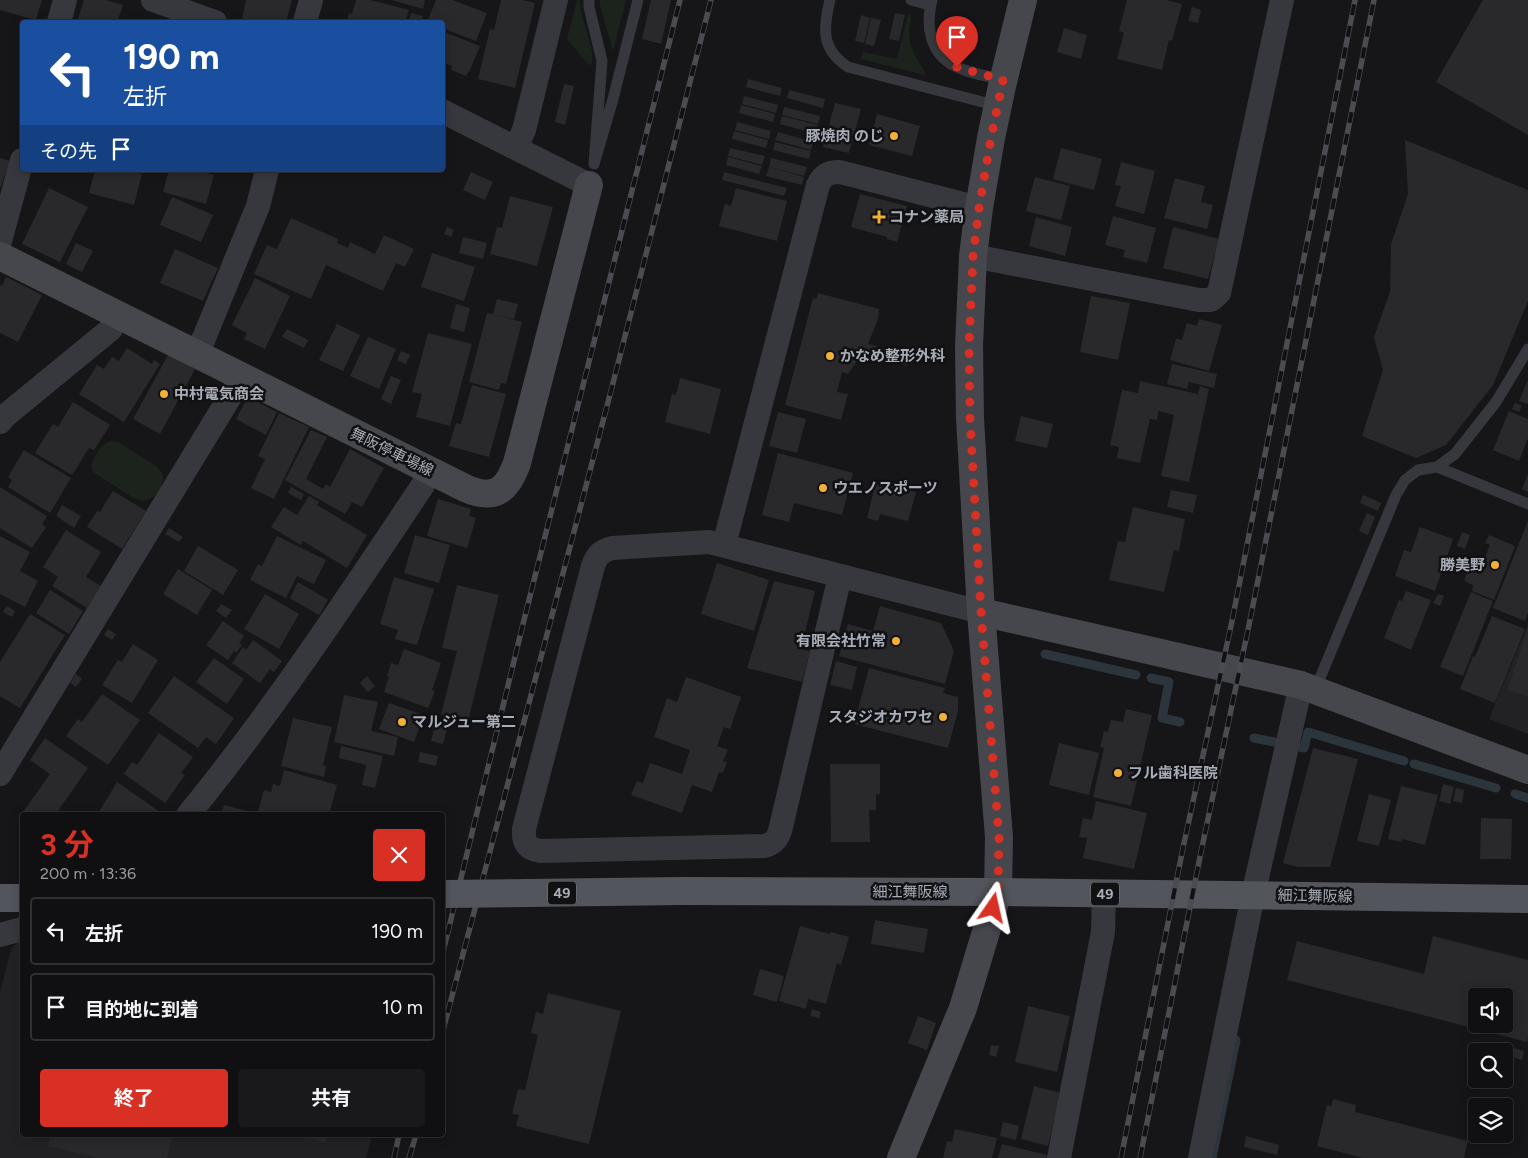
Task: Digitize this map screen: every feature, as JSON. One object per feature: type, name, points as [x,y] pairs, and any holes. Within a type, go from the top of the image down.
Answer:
[{"type":"main road","name":"細江舞阪線","points":[[445,894],[682,891],[998,892],[1528,899]]},
{"type":"main road","points":[[0,898],[20,898]]},
{"type":"street","points":[[60,20],[65,0]]},
{"type":"street","points":[[153,0],[209,20]]},
{"type":"street","points":[[306,20],[311,0]]},
{"type":"street","points":[[516,147],[524,130],[556,0]]},
{"type":"street","points":[[901,1158],[963,1008],[998,892],[999,837],[981,612],[970,418],[969,346],[973,256],[979,208],[1003,80],[1023,0]]},
{"type":"street","points":[[973,256],[1199,300],[1211,300],[1219,293],[1282,0]]},
{"type":"street","points":[[445,112],[516,147],[592,175]]},
{"type":"street","points":[[0,242],[20,167]]},
{"type":"street","points":[[195,354],[204,338],[258,206],[266,172]]},
{"type":"street","points":[[724,546],[818,185],[822,177],[830,172],[840,172],[979,208]]},
{"type":"street","name":"舞阪停車場線","points":[[0,256],[478,494],[494,494],[505,487],[512,475],[592,175]]},
{"type":"street","points":[[0,422],[111,329],[118,315]]},
{"type":"street","points":[[0,774],[241,376]]},
{"type":"street","points":[[190,812],[312,651],[423,485],[430,470]]},
{"type":"street","points":[[840,576],[780,831],[778,838],[772,844],[745,847],[540,851],[533,850],[526,845],[523,837],[524,829],[596,557],[603,550],[612,548],[710,542],[981,612],[1308,688],[1528,770]]},
{"type":"street","points":[[1200,1158],[1253,895],[1285,753],[1292,724],[1308,688]]},
{"type":"street","points":[[1059,1158],[1103,932],[1104,894]]},
{"type":"street","points":[[0,935],[20,930]]},
{"type":"lane","points":[[589,0],[602,61],[592,175]]},
{"type":"lane","points":[[592,175],[638,0]]},
{"type":"lane","points":[[830,0],[825,20],[826,35],[830,48],[837,60],[848,67],[998,106]]},
{"type":"lane","points":[[911,0],[931,2],[928,15],[929,32],[934,46],[944,58],[957,67],[1003,80]]},
{"type":"lane","points":[[1308,688],[1396,495],[1405,480],[1418,470],[1437,467],[1455,454],[1496,402],[1528,349]]},
{"type":"lane","points":[[1437,467],[1528,504]]},
{"type":"shaded area","points":[[577,0],[580,0],[582,16],[590,41],[592,65],[588,64],[567,39]]},
{"type":"shaded area","points":[[600,0],[626,0],[613,51],[600,5]]},
{"type":"shaded area","points":[[908,14],[911,15],[910,42],[916,58],[925,72],[924,75],[861,59],[863,52],[897,59]]},
{"type":"shaded area","points":[[112,441],[118,442],[156,466],[160,471],[163,481],[155,495],[140,501],[93,472],[91,465],[97,453],[104,444]]},
{"type":"shaded area","points":[[1528,624],[1528,734],[1489,719]]},
{"type":"shaded area","points":[[20,940],[20,1137],[371,1137],[366,1158],[0,1158],[0,992],[11,949]]},
{"type":"building","points":[[0,0],[42,0],[36,20],[0,10]]},
{"type":"building","points":[[84,0],[106,0],[123,5],[118,20],[78,20]]},
{"type":"building","points":[[246,0],[292,0],[287,20],[242,19]]},
{"type":"building","points":[[356,0],[370,0],[409,10],[406,20],[347,20],[349,13],[352,14]]},
{"type":"building","points":[[392,0],[425,0],[423,9]]},
{"type":"building","points":[[436,0],[452,0],[487,13],[476,41],[445,29],[445,20],[428,20]]},
{"type":"building","points":[[501,0],[522,0],[535,3],[515,88],[478,79],[490,29],[494,30]]},
{"type":"building","points":[[651,0],[671,0],[661,44],[642,39]]},
{"type":"building","points":[[1127,0],[1166,0],[1182,4],[1172,41],[1169,40],[1162,70],[1117,59],[1124,33],[1119,31]]},
{"type":"building","points":[[1483,0],[1528,0],[1528,135],[1436,82]]},
{"type":"building","points":[[1192,7],[1201,10],[1198,23],[1188,21]]},
{"type":"building","points":[[411,13],[423,16],[422,20],[409,20]]},
{"type":"building","points":[[895,13],[905,15],[899,41],[889,39]]},
{"type":"building","points":[[861,15],[870,18],[864,43],[855,41]]},
{"type":"building","points":[[871,18],[881,20],[874,46],[865,44]]},
{"type":"building","points":[[1064,28],[1087,35],[1081,59],[1057,52]]},
{"type":"building","points":[[445,32],[480,46],[466,76],[451,70],[452,66],[445,63]]},
{"type":"building","points":[[748,79],[782,88],[780,96],[746,87]]},
{"type":"building","points":[[564,84],[574,86],[565,125],[555,122]]},
{"type":"building","points":[[789,90],[825,99],[823,108],[787,98]]},
{"type":"building","points":[[744,96],[778,105],[776,113],[742,104]]},
{"type":"building","points":[[835,103],[861,109],[849,153],[823,147]]},
{"type":"building","points":[[741,105],[775,114],[773,122],[739,113]]},
{"type":"building","points":[[784,107],[820,116],[818,124],[782,115]]},
{"type":"building","name":"豚焼肉 のじ","points":[[877,114],[920,126],[912,156],[869,145]]},
{"type":"building","points":[[782,116],[818,125],[816,134],[780,124]]},
{"type":"building","points":[[737,122],[771,131],[769,139],[735,130]]},
{"type":"building","points":[[734,131],[768,140],[766,148],[732,139]]},
{"type":"building","points":[[778,132],[813,142],[811,150],[775,140]]},
{"type":"building","points":[[1405,140],[1528,190],[1528,301],[1493,385],[1446,445],[1416,458],[1362,436],[1383,370],[1374,337],[1390,292],[1391,244],[1408,194]]},
{"type":"building","points":[[775,142],[811,151],[809,159],[773,150]]},
{"type":"building","points":[[730,148],[765,156],[762,165],[728,156]]},
{"type":"building","points":[[1061,148],[1102,159],[1094,190],[1053,179]]},
{"type":"building","points":[[728,157],[762,166],[759,174],[726,165]]},
{"type":"building","points":[[0,158],[10,161],[0,189]]},
{"type":"building","points":[[771,158],[807,167],[804,176],[769,167]]},
{"type":"building","points":[[1121,162],[1155,171],[1144,214],[1115,206],[1121,186],[1115,185]]},
{"type":"building","points":[[769,167],[804,177],[802,185],[766,176]]},
{"type":"building","points":[[94,172],[134,172],[142,174],[134,205],[89,193]]},
{"type":"building","points":[[168,172],[202,172],[214,175],[206,204],[163,192]]},
{"type":"building","points":[[471,172],[493,182],[485,200],[463,190]]},
{"type":"building","points":[[724,172],[787,188],[784,196],[722,180]]},
{"type":"building","points":[[1035,177],[1070,186],[1061,220],[1026,211]]},
{"type":"building","points":[[1175,178],[1205,186],[1201,202],[1213,205],[1207,229],[1164,218]]},
{"type":"building","points":[[49,188],[88,207],[60,262],[22,244]]},
{"type":"building","points":[[736,188],[787,201],[777,241],[719,226],[725,204],[731,206]]},
{"type":"building","name":"コナン薬局","points":[[860,194],[907,206],[897,242],[887,239],[887,237],[851,227]]},
{"type":"building","points":[[510,196],[553,207],[537,266],[490,254],[497,227],[502,228]]},
{"type":"building","points":[[172,197],[213,215],[201,242],[160,225]]},
{"type":"building","points":[[1113,216],[1156,228],[1147,263],[1123,257],[1125,250],[1105,245]]},
{"type":"building","points":[[1036,217],[1072,227],[1065,256],[1029,246]]},
{"type":"building","points":[[291,218],[338,239],[337,243],[348,248],[350,242],[375,254],[384,235],[414,249],[405,267],[396,263],[383,291],[326,265],[311,299],[254,274],[267,245],[277,249]]},
{"type":"building","points":[[447,227],[454,230],[451,237],[444,234]]},
{"type":"building","points":[[1173,227],[1219,239],[1208,279],[1163,268]]},
{"type":"building","points":[[463,237],[487,243],[483,259],[459,253]]},
{"type":"building","points":[[76,243],[93,251],[82,272],[66,264]]},
{"type":"building","points":[[175,249],[218,268],[203,301],[160,283]]},
{"type":"building","points":[[432,253],[475,267],[464,301],[421,287]]},
{"type":"building","points":[[6,277],[42,295],[18,342],[0,333],[0,285],[2,286]]},
{"type":"building","points":[[255,278],[290,296],[265,349],[244,339],[247,333],[232,325]]},
{"type":"building","name":"かなめ整形外科","points":[[818,293],[879,309],[878,319],[868,344],[910,355],[907,366],[862,354],[848,374],[842,372],[837,392],[848,394],[841,420],[785,405],[813,298],[816,299]]},
{"type":"building","points":[[1091,296],[1130,303],[1118,360],[1080,352]]},
{"type":"building","points":[[497,299],[518,304],[514,319],[496,315],[522,322],[506,384],[501,383],[499,390],[469,382],[487,313],[493,314]]},
{"type":"building","points":[[456,304],[470,308],[464,332],[450,328]]},
{"type":"building","points":[[1199,319],[1222,325],[1209,371],[1170,360],[1176,339],[1182,340],[1187,323],[1197,326]]},
{"type":"building","points":[[337,324],[360,335],[343,371],[319,360]]},
{"type":"building","points":[[287,329],[308,340],[304,348],[282,337]]},
{"type":"building","points":[[428,333],[472,344],[450,426],[416,417],[422,394],[412,392]]},
{"type":"building","points":[[368,337],[396,349],[379,389],[350,376]]},
{"type":"building","points":[[127,348],[152,364],[154,360],[160,364],[124,422],[79,394],[97,365],[104,369],[112,357],[119,361]]},
{"type":"building","points":[[401,351],[410,355],[406,364],[397,360]]},
{"type":"building","name":"中村電気商会","points":[[168,355],[195,369],[160,434],[133,419]]},
{"type":"building","points":[[1172,364],[1217,374],[1214,388],[1189,382],[1187,389],[1167,384]]},
{"type":"building","points":[[391,376],[401,380],[391,404],[381,399]]},
{"type":"building","points":[[680,378],[721,389],[710,434],[665,422],[672,394],[676,395]]},
{"type":"building","points":[[1528,380],[1528,404],[1519,401]]},
{"type":"building","points":[[1140,381],[1198,394],[1200,386],[1209,389],[1189,482],[1161,476],[1174,415],[1158,411],[1157,420],[1150,419],[1140,463],[1117,458],[1119,447],[1110,445],[1122,390],[1138,393]]},
{"type":"building","points":[[472,385],[506,394],[489,457],[449,446],[456,423],[461,424]]},
{"type":"building","points":[[248,397],[277,412],[266,435],[236,419]]},
{"type":"building","points":[[73,402],[110,425],[94,450],[89,448],[72,475],[35,453],[53,424],[58,427]]},
{"type":"building","points":[[1515,403],[1522,406],[1519,412],[1512,409]]},
{"type":"building","points":[[1509,411],[1528,419],[1528,438],[1519,461],[1493,450]]},
{"type":"building","points":[[778,412],[806,419],[797,453],[769,446]]},
{"type":"building","points":[[279,413],[309,427],[274,499],[251,488],[265,459],[258,456]]},
{"type":"building","points":[[1021,416],[1053,424],[1047,448],[1015,441]]},
{"type":"building","points":[[311,430],[327,437],[306,479],[323,489],[326,484],[330,487],[350,449],[384,468],[362,507],[352,502],[345,514],[285,480]]},
{"type":"building","points":[[24,450],[71,478],[50,513],[8,487],[12,480],[8,477]]},
{"type":"building","points":[[778,453],[853,473],[842,515],[794,503],[789,522],[762,515]]},
{"type":"building","points":[[1528,474],[1528,492],[1522,489]]},
{"type":"building","points":[[876,482],[916,492],[908,521],[880,514],[878,521],[867,518]]},
{"type":"building","points":[[0,487],[47,516],[42,524],[46,527],[32,548],[0,528]]},
{"type":"building","points":[[291,487],[304,494],[301,500],[288,493]]},
{"type":"building","points":[[1171,490],[1197,495],[1193,513],[1167,507]]},
{"type":"building","points":[[113,491],[146,511],[122,549],[87,527],[97,511],[100,512]]},
{"type":"building","points":[[1363,495],[1381,503],[1378,511],[1360,503]]},
{"type":"building","points":[[309,496],[319,502],[317,505],[367,535],[347,568],[303,541],[301,545],[271,527],[284,507],[297,515]]},
{"type":"building","points":[[438,499],[471,509],[469,516],[476,518],[467,548],[427,536]]},
{"type":"building","points":[[62,505],[81,516],[74,528],[56,516]]},
{"type":"building","points":[[1133,507],[1185,519],[1179,551],[1174,550],[1164,592],[1109,580],[1118,541],[1125,542]]},
{"type":"building","points":[[1367,513],[1375,517],[1368,535],[1359,531]]},
{"type":"building","points":[[1528,521],[1528,613],[1525,621],[1493,608]]},
{"type":"building","points":[[1420,527],[1453,539],[1435,591],[1395,576],[1404,550],[1411,552]]},
{"type":"building","points":[[169,528],[183,537],[179,542],[165,534]]},
{"type":"building","points":[[66,530],[101,552],[86,577],[101,586],[87,608],[52,586],[58,577],[43,567]]},
{"type":"building","points":[[1462,532],[1470,535],[1465,549],[1457,546]]},
{"type":"building","points":[[415,535],[450,545],[439,583],[404,573]]},
{"type":"building","name":"勝美野","points":[[1489,535],[1515,546],[1494,600],[1472,591],[1473,585],[1464,581],[1471,563],[1481,567],[1490,545],[1485,543]]},
{"type":"building","points":[[0,536],[30,552],[20,571],[38,581],[25,607],[0,594]]},
{"type":"building","points":[[277,536],[326,560],[314,584],[297,576],[286,598],[250,580],[258,564],[262,566]]},
{"type":"building","points":[[198,546],[238,570],[223,595],[184,571]]},
{"type":"building","points":[[717,563],[769,580],[754,631],[701,614]]},
{"type":"building","points":[[178,569],[212,590],[197,615],[163,594]]},
{"type":"building","points":[[394,577],[434,589],[417,645],[395,639],[398,630],[380,624]]},
{"type":"building","points":[[774,581],[815,591],[801,649],[810,651],[802,682],[747,668]]},
{"type":"building","points":[[298,582],[328,600],[319,615],[290,598]]},
{"type":"building","points":[[457,585],[499,595],[468,721],[441,715],[457,651],[442,648]]},
{"type":"building","points":[[50,590],[83,611],[69,634],[36,613]]},
{"type":"building","points":[[1406,591],[1431,600],[1411,650],[1384,638],[1399,600],[1402,601]]},
{"type":"building","points":[[1471,592],[1493,601],[1463,676],[1440,667]]},
{"type":"building","points":[[265,594],[299,614],[279,649],[244,629]]},
{"type":"building","points":[[1438,594],[1444,596],[1440,606],[1433,603]]},
{"type":"building","points":[[221,604],[232,610],[226,618],[216,611]]},
{"type":"building","points":[[7,606],[15,611],[12,617],[3,612]]},
{"type":"building","name":"有限会社竹常","points":[[880,606],[941,623],[954,651],[945,684],[839,656],[848,624],[873,631]]},
{"type":"building","points":[[30,614],[65,635],[20,708],[0,696],[0,662]]},
{"type":"building","points":[[1492,616],[1525,629],[1495,703],[1460,689]]},
{"type":"building","points":[[223,621],[244,636],[239,643],[242,645],[236,653],[234,651],[228,660],[206,645]]},
{"type":"building","points":[[1528,628],[1528,697],[1507,690]]},
{"type":"building","points":[[108,629],[116,634],[112,640],[104,635]]},
{"type":"building","points":[[253,640],[282,661],[274,672],[270,669],[260,683],[232,663],[243,647],[246,650]]},
{"type":"building","points":[[133,644],[158,660],[132,703],[102,685],[118,660],[122,662]]},
{"type":"building","points":[[404,649],[441,663],[432,690],[435,691],[428,708],[384,692],[391,663],[398,665]]},
{"type":"building","points":[[214,658],[244,679],[227,704],[196,682]]},
{"type":"building","points":[[836,661],[857,667],[852,690],[830,685]]},
{"type":"building","points":[[869,668],[945,688],[943,693],[958,697],[958,711],[948,748],[854,724]]},
{"type":"building","points":[[76,674],[82,679],[76,687],[70,683]]},
{"type":"building","points":[[174,676],[234,718],[216,744],[206,737],[198,748],[148,713]]},
{"type":"building","points":[[367,676],[375,686],[368,692],[360,683]]},
{"type":"building","points":[[686,677],[741,697],[730,729],[724,727],[717,746],[728,750],[723,761],[727,762],[723,773],[719,772],[712,792],[692,785],[682,813],[631,795],[637,781],[643,783],[650,763],[682,774],[690,750],[654,737],[667,698],[677,702]]},
{"type":"building","points":[[102,694],[140,720],[108,765],[66,736],[78,719],[82,722]]},
{"type":"building","points":[[344,695],[378,702],[371,731],[398,737],[394,756],[334,742]]},
{"type":"building","name":"マルジュー第二","points":[[389,703],[424,715],[414,742],[379,729]]},
{"type":"building","name":"フル歯科医院","points":[[1126,709],[1152,715],[1131,806],[1093,797],[1104,748],[1100,747],[1104,731],[1108,732],[1111,720],[1123,722]]},
{"type":"building","points":[[293,718],[332,727],[323,765],[326,766],[324,777],[281,766]]},
{"type":"building","points":[[436,723],[448,726],[443,744],[431,741]]},
{"type":"building","points":[[159,733],[193,757],[181,773],[185,775],[165,803],[124,774],[132,762],[137,765]]},
{"type":"building","points":[[45,738],[88,768],[57,812],[23,812],[50,774],[30,760]]},
{"type":"building","points":[[1059,743],[1099,753],[1089,795],[1049,785]]},
{"type":"building","points":[[341,746],[383,756],[375,788],[362,785],[366,765],[339,758]]},
{"type":"building","points":[[1313,748],[1358,759],[1330,867],[1298,867],[1283,863]]},
{"type":"building","points":[[420,752],[438,756],[436,766],[418,762]]},
{"type":"building","points":[[830,764],[880,764],[880,794],[876,794],[876,810],[869,810],[870,842],[831,842]]},
{"type":"building","points":[[284,770],[337,785],[330,812],[258,812],[264,790],[271,792],[273,784],[280,786]]},
{"type":"building","points":[[117,782],[160,812],[99,812]]},
{"type":"building","points":[[1443,784],[1454,787],[1450,804],[1439,801]]},
{"type":"building","points":[[1401,786],[1438,795],[1425,845],[1402,839],[1401,842],[1388,839]]},
{"type":"building","points":[[1456,788],[1464,790],[1462,803],[1453,801]]},
{"type":"building","points":[[1369,794],[1391,800],[1379,846],[1357,841]]},
{"type":"building","points":[[1096,801],[1147,813],[1134,869],[1083,858],[1087,838],[1079,837],[1083,818],[1092,820]]},
{"type":"building","points":[[224,805],[251,812],[222,812]]},
{"type":"building","points":[[1481,818],[1512,819],[1511,859],[1480,859]]},
{"type":"building","points":[[875,920],[928,929],[924,953],[871,944]]},
{"type":"building","points":[[800,926],[849,937],[841,965],[837,963],[826,1004],[808,999],[806,1009],[779,1001]]},
{"type":"building","points":[[1433,936],[1528,960],[1527,1042],[1492,1033],[1513,1033],[1513,988],[1468,988],[1468,1027],[1287,980],[1297,941],[1424,974]]},
{"type":"building","points":[[760,969],[784,976],[777,1002],[753,995]]},
{"type":"building","points":[[548,993],[621,1011],[589,1144],[516,1126],[519,1115],[512,1114],[518,1089],[525,1090],[538,1035],[531,1033],[536,1012],[543,1014]]},
{"type":"building","points":[[1028,1006],[1070,1016],[1057,1072],[1015,1062]]},
{"type":"building","points":[[812,1009],[821,1012],[819,1018],[810,1016]]},
{"type":"building","points":[[918,1016],[936,1023],[927,1050],[908,1043]]},
{"type":"building","points":[[991,1045],[999,1046],[996,1057],[989,1055]]},
{"type":"building","points":[[1513,1048],[1524,1051],[1522,1060],[1513,1058]]},
{"type":"building","points":[[1034,1086],[1061,1093],[1048,1146],[1021,1139]]},
{"type":"building","points":[[1333,1099],[1356,1105],[1355,1112],[1468,1141],[1464,1158],[1363,1158],[1317,1146],[1327,1105],[1331,1106]]},
{"type":"building","points":[[1003,1122],[1019,1126],[1016,1140],[1000,1136]]},
{"type":"building","points":[[955,1129],[997,1138],[992,1158],[943,1158],[947,1141],[952,1142]]},
{"type":"building","points":[[1246,1136],[1279,1145],[1277,1155],[1244,1147]]},
{"type":"building","points":[[50,1137],[172,1137],[167,1158],[98,1158],[48,1146]]},
{"type":"building","points":[[304,1137],[326,1137],[325,1143]]},
{"type":"building","points":[[1002,1144],[1047,1155],[1046,1158],[998,1158]]},
{"type":"waterway","points":[[1045,654],[1136,675]]},
{"type":"waterway","points":[[1151,678],[1169,682],[1162,718],[1180,722]]},
{"type":"waterway","points":[[1254,738],[1304,748],[1308,732],[1404,761]]},
{"type":"waterway","points":[[1414,764],[1496,788]]},
{"type":"waterway","points":[[1515,794],[1528,798]]},
{"type":"waterway","points":[[1212,1158],[1236,1040]]},
{"type":"railway","points":[[445,944],[523,624],[680,0]]},
{"type":"railway","points":[[445,1023],[612,387],[711,0]]},
{"type":"railway","points":[[1121,1158],[1183,848],[1232,621],[1355,0]]},
{"type":"railway","points":[[1140,1158],[1374,0]]},
{"type":"railway","points":[[394,1158],[399,1137]]},
{"type":"railway","points":[[409,1158],[415,1137]]},
{"type":"place","name":"豚焼肉 のじ","points":[[894,136]]},
{"type":"place","name":"コナン薬局","points":[[879,217]]},
{"type":"place","name":"かなめ整形外科","points":[[830,356]]},
{"type":"place","name":"中村電気商会","points":[[164,394]]},
{"type":"place","name":"ウエノスポーツ","points":[[823,488]]},
{"type":"place","name":"勝美野","points":[[1495,565]]},
{"type":"place","name":"有限会社竹常","points":[[896,641]]},
{"type":"place","name":"スタジオカワセ","points":[[943,717]]},
{"type":"place","name":"マルジュー第二","points":[[402,722]]},
{"type":"place","name":"フル歯科医院","points":[[1118,773]]},
{"type":"route","points":[[957,67],[1003,80],[979,208],[973,256],[969,346],[970,418],[981,612],[999,837],[998,892],[993,908]]}]
